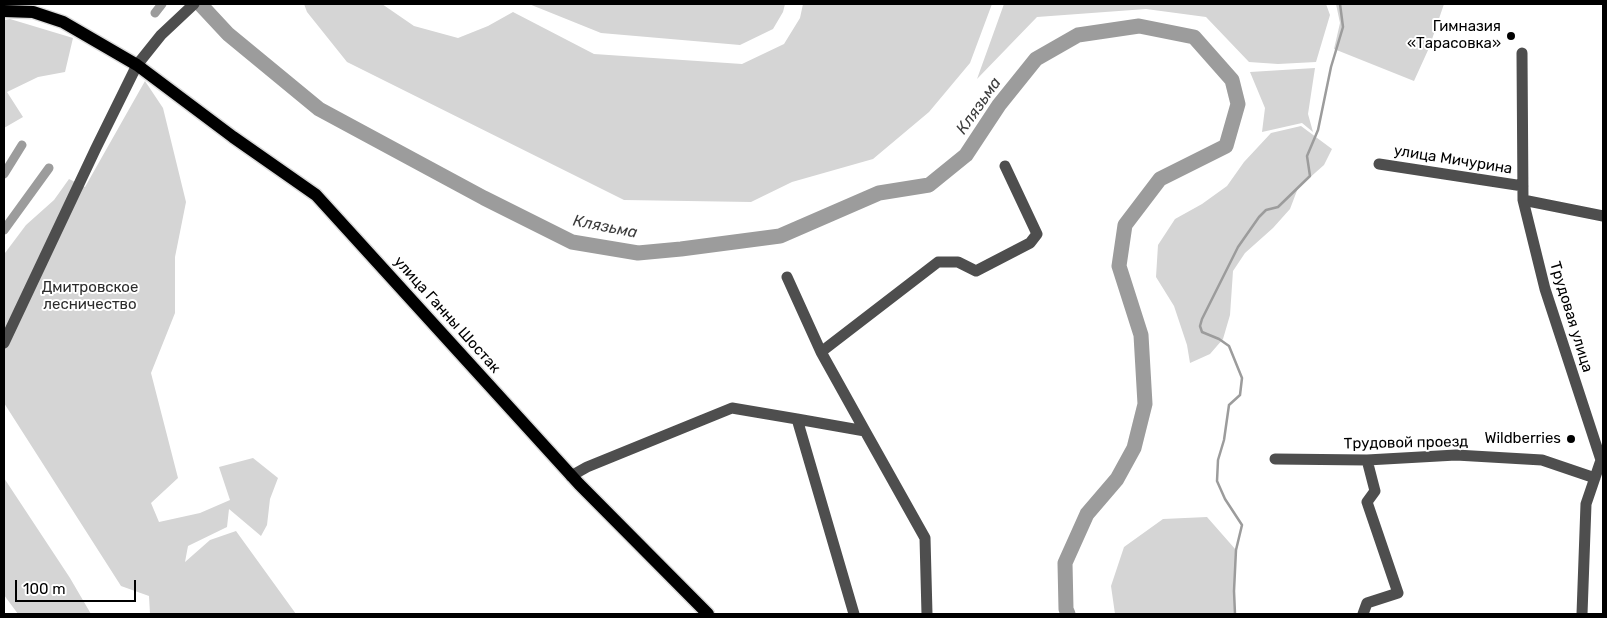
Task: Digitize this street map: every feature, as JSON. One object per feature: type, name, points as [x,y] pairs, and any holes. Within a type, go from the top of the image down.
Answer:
[{"type":"main road","name":"улица Ганны Шостак","points":[[4,11],[33,12],[63,22],[137,65],[233,138],[316,195],[571,476],[708,614]]},
{"type":"street","points":[[4,342],[137,65],[161,35],[194,4]]},
{"type":"street","name":"Трудовая улица","points":[[1522,53],[1523,200],[1545,289],[1602,460],[1586,504],[1582,614]]},
{"type":"street","name":"улица Мичурина","points":[[1379,164],[1523,186]]},
{"type":"street","points":[[821,352],[938,262],[958,262],[976,271],[1030,243],[1037,234],[1005,166]]},
{"type":"street","points":[[1523,200],[1603,216]]},
{"type":"street","points":[[787,277],[821,352],[925,538],[927,614]]},
{"type":"street","points":[[571,476],[732,408],[865,431]]},
{"type":"street","points":[[797,419],[854,614]]},
{"type":"street","name":"Трудовой проезд","points":[[1275,459],[1367,460],[1456,456],[1542,460],[1595,478]]},
{"type":"street","points":[[1363,614],[1367,603],[1398,593],[1368,502],[1375,491],[1367,460]]},
{"type":"green space","points":[[304,4],[382,4],[414,26],[458,38],[488,26],[513,12],[594,54],[742,64],[784,44],[800,18],[803,4],[992,4],[970,63],[929,112],[873,159],[792,182],[751,202],[624,200],[347,62],[307,12]]},
{"type":"green space","points":[[529,4],[785,4],[783,12],[773,29],[740,45],[601,33]]},
{"type":"green space","points":[[1004,4],[1326,4],[1330,15],[1316,62],[1278,64],[1249,62],[1206,17],[1146,9],[1037,17],[977,79]]},
{"type":"green space","points":[[1336,4],[1444,4],[1429,48],[1414,81],[1334,49],[1340,23]]},
{"type":"green space","points":[[10,19],[73,38],[65,72],[38,77],[7,92],[23,117],[4,128],[4,20]]},
{"type":"green space","points":[[1315,68],[1308,114],[1313,132],[1302,123],[1262,132],[1265,108],[1250,72]]},
{"type":"green space","name":"Дмитровское лесничество","points":[[145,81],[163,108],[186,202],[175,257],[175,313],[151,373],[178,478],[151,503],[159,522],[200,513],[230,500],[219,467],[253,458],[278,478],[270,499],[267,525],[261,536],[229,509],[227,527],[188,546],[185,562],[210,540],[236,531],[296,614],[150,614],[149,596],[121,586],[4,403],[5,253],[26,225],[54,200],[69,179],[85,187]]},
{"type":"green space","points":[[1301,126],[1332,149],[1324,165],[1298,188],[1290,209],[1273,228],[1245,253],[1233,271],[1230,315],[1223,339],[1210,354],[1190,363],[1187,345],[1174,306],[1156,277],[1158,245],[1175,219],[1202,204],[1227,186],[1244,162],[1271,133]]},
{"type":"green space","points":[[4,478],[70,578],[91,614],[18,614],[4,595]]},
{"type":"green space","points":[[1207,517],[1236,550],[1235,614],[1115,614],[1111,586],[1124,547],[1163,519]]},
{"type":"waterway","points":[[155,13],[162,4]]},
{"type":"waterway","name":"Клязьма","points":[[200,4],[228,34],[319,109],[484,198],[572,242],[638,253],[780,236],[879,193],[929,185],[966,155],[999,105],[1036,59],[1078,35],[1139,26],[1194,37],[1232,80],[1238,104],[1226,146],[1160,179],[1125,225],[1119,266],[1141,335],[1145,404],[1134,448],[1117,479],[1087,514],[1065,563],[1066,609],[1068,614]]},
{"type":"waterway","points":[[1235,614],[1236,550],[1242,525],[1225,499],[1217,481],[1218,460],[1224,440],[1229,405],[1240,395],[1242,378],[1229,346],[1219,339],[1202,332],[1200,326],[1238,247],[1259,217],[1266,210],[1278,207],[1310,176],[1307,156],[1318,130],[1331,67],[1343,27],[1340,4]]},
{"type":"waterway","points":[[4,174],[22,145]]},
{"type":"waterway","points":[[4,230],[49,168]]},
{"type":"place","name":"Гимназия «Тарасовка»","points":[[1511,36]]},
{"type":"place","name":"Wildberries","points":[[1571,439]]}]
